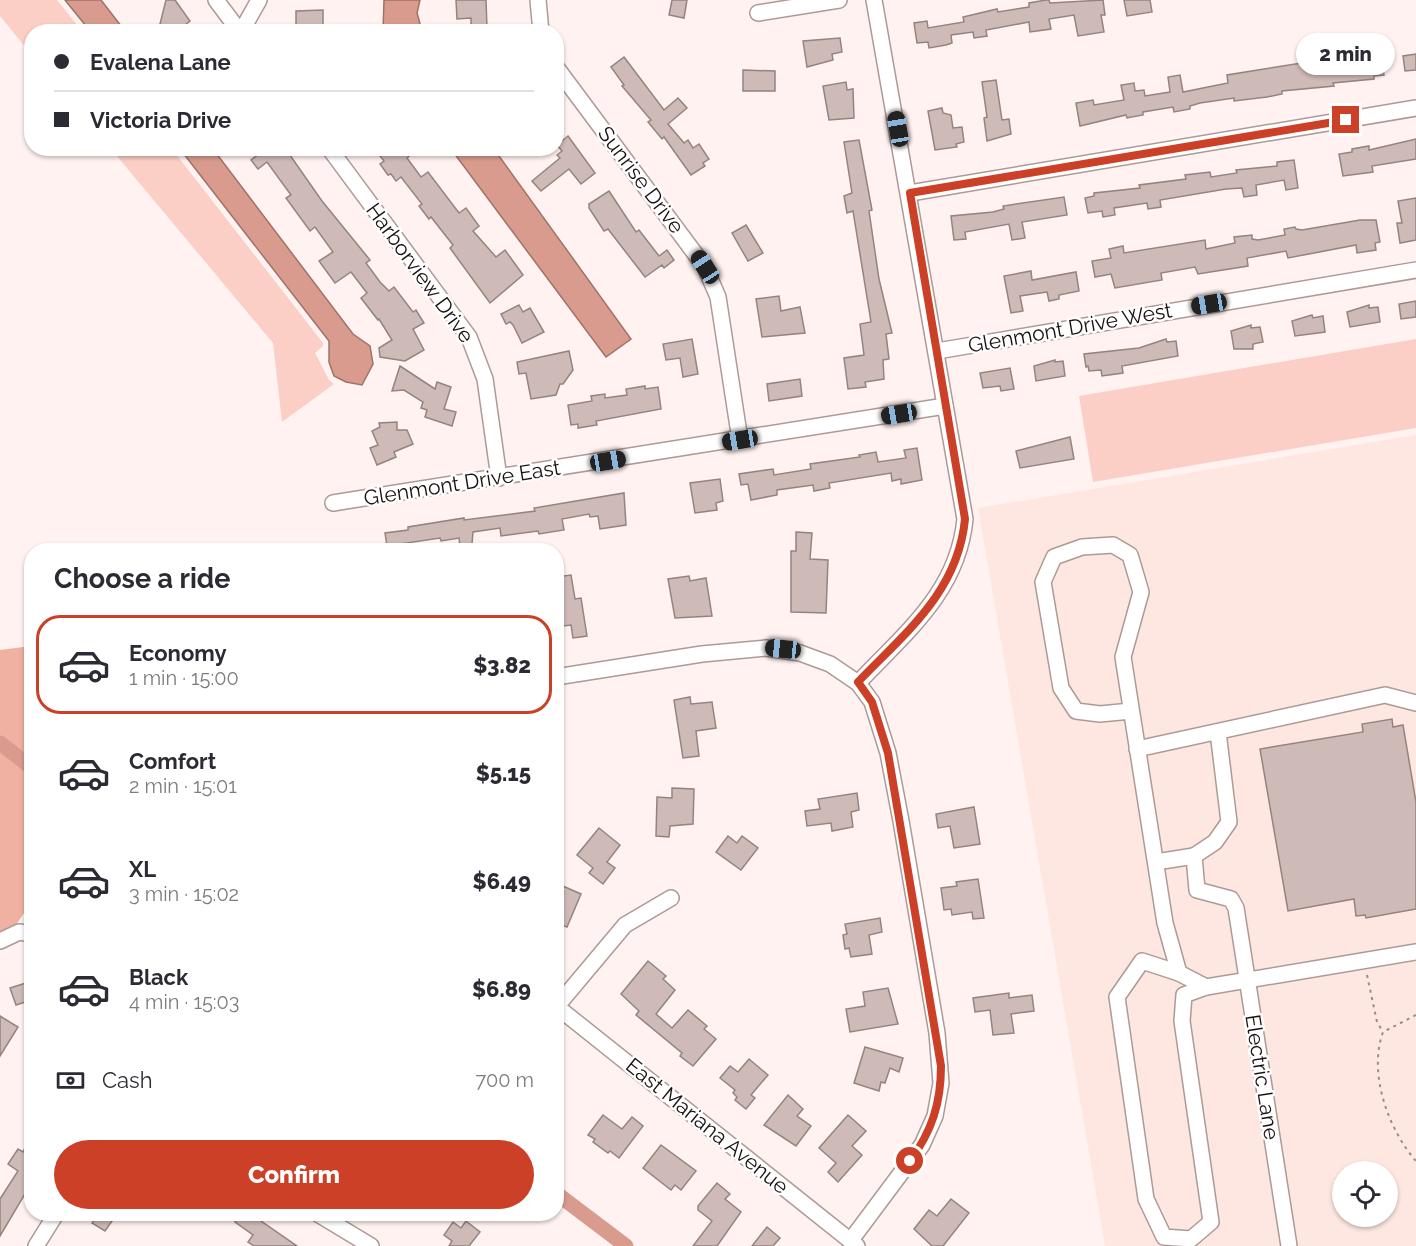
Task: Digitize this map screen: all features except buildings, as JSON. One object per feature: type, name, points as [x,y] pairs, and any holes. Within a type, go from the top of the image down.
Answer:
[{"type":"street","points":[[216,0],[235,24]]},
{"type":"street","points":[[246,24],[259,0]]},
{"type":"street","points":[[538,0],[540,24]]},
{"type":"street","points":[[758,13],[839,0]]},
{"type":"street","points":[[858,682],[932,605],[947,582],[963,538],[964,508],[874,0]]},
{"type":"street","name":"Sunrise Drive","points":[[564,78],[705,267],[719,305],[740,440]]},
{"type":"street","points":[[910,193],[1416,108]]},
{"type":"street","name":"Harborview Drive","points":[[335,156],[469,337],[484,379],[499,478]]},
{"type":"street","name":"Glenmont Drive West","points":[[937,351],[1416,270]]},
{"type":"street","name":"Glenmont Drive East","points":[[333,503],[945,406]]},
{"type":"street","points":[[1131,711],[1100,714],[1076,711],[1061,688],[1043,582],[1054,557],[1083,547],[1113,545],[1130,555],[1141,592],[1123,657],[1165,923],[1179,973]]},
{"type":"street","points":[[564,676],[714,652],[766,648],[815,658],[845,672],[858,682],[872,702],[888,753],[937,1033],[941,1083],[935,1116],[922,1145],[854,1243]]},
{"type":"street","points":[[1137,749],[1416,690]]},
{"type":"street","points":[[1385,695],[1416,703]]},
{"type":"street","points":[[1156,862],[1194,856],[1215,842],[1229,822],[1218,732]]},
{"type":"street","name":"Electric Lane","points":[[1194,856],[1197,890],[1231,899],[1236,908],[1289,1246]]},
{"type":"street","points":[[564,997],[625,925],[671,898]]},
{"type":"street","points":[[0,941],[24,934]]},
{"type":"street","points":[[1206,987],[1179,973],[1142,961],[1117,997],[1146,1198],[1164,1237],[1191,1239],[1211,1222],[1182,1021],[1184,995],[1206,987],[1416,952]]},
{"type":"street","name":"East Mariana Avenue","points":[[564,1012],[854,1243]]},
{"type":"street","points":[[36,1246],[52,1221]]},
{"type":"street","points":[[330,1221],[371,1246]]},
{"type":"path","points":[[1365,961],[1377,1022],[1383,1032],[1378,1060],[1382,1091],[1394,1126],[1407,1151],[1416,1161]]},
{"type":"path","points":[[1383,1032],[1416,1015]]},
{"type":"shaded area","points":[[0,0],[57,0],[76,24],[24,24],[24,45],[0,16]]},
{"type":"shaded area","points":[[65,0],[101,0],[120,24],[84,24]]},
{"type":"shaded area","points":[[384,0],[420,0],[417,13],[420,24],[383,24]]},
{"type":"shaded area","points":[[117,156],[177,156],[323,343],[323,346],[315,353],[329,380],[334,384],[282,422],[273,343]]},
{"type":"shaded area","points":[[185,156],[218,156],[353,334],[370,346],[373,364],[362,385],[346,382],[334,376],[329,362],[329,341]]},
{"type":"shaded area","points":[[456,156],[499,156],[631,339],[606,357]]},
{"type":"shaded area","points":[[1416,339],[1416,428],[1093,482],[1079,396]]},
{"type":"shaded area","points":[[1416,435],[1416,1246],[1105,1246],[978,508]]},
{"type":"shaded area","points":[[24,647],[24,913],[0,948],[0,650]]},
{"type":"waterway","points":[[0,743],[24,762]]},
{"type":"waterway","points":[[564,1199],[626,1246]]},
{"type":"route","points":[[910,1161],[930,1131],[935,1116],[939,1100],[941,1066],[888,753],[872,702],[858,682],[932,605],[943,590],[958,556],[965,519],[910,193],[1346,120]]}]
